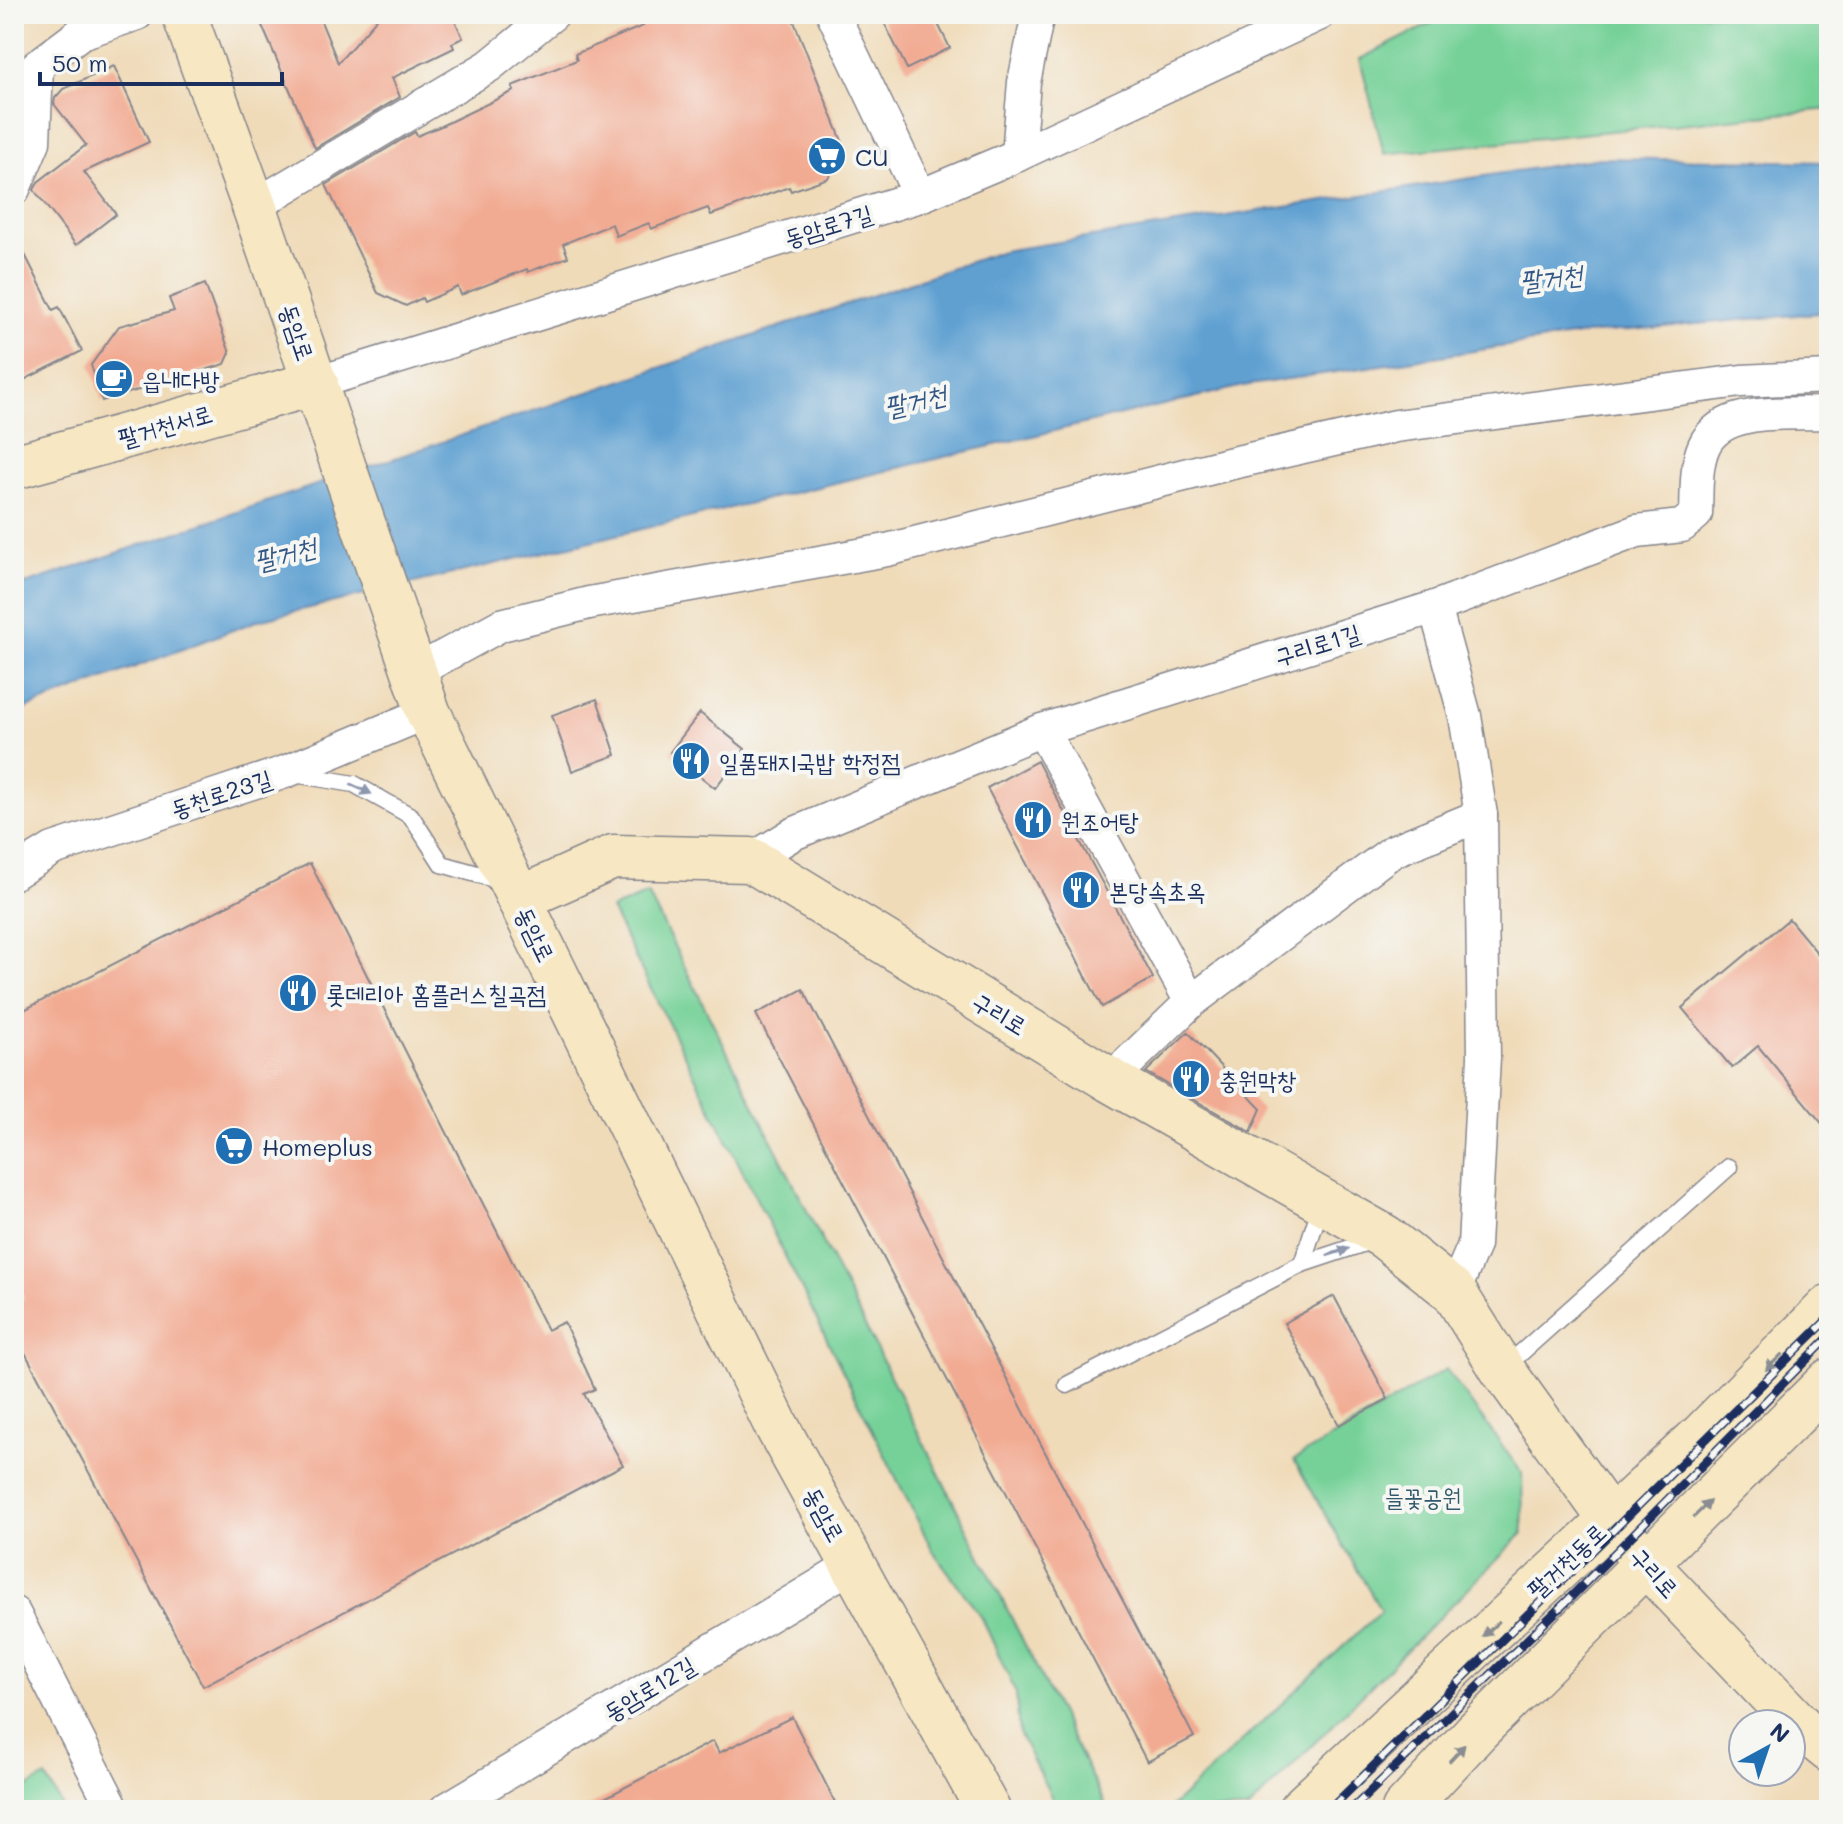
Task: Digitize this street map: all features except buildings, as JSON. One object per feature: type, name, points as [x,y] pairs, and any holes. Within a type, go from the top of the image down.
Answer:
[{"type":"main road","name":"동암로","points":[[184,14],[316,383],[421,692],[775,1423],[988,1810]]},
{"type":"main road","name":"팔거천서로","points":[[14,467],[316,383]]},
{"type":"main road","points":[[516,892],[613,857],[751,860]]},
{"type":"main road","name":"구리로","points":[[751,860],[1110,1080],[1385,1237],[1454,1292],[1502,1369],[1647,1565],[1803,1729],[1829,1750]]},
{"type":"main road","name":"팔거천동로","points":[[1300,1810],[1702,1435],[1829,1307]]},
{"type":"main road","points":[[1404,1810],[1476,1732],[1829,1381]]},
{"type":"street","points":[[14,189],[34,142],[37,66],[81,33],[137,14]]},
{"type":"street","points":[[254,206],[489,66],[553,14]]},
{"type":"street","points":[[833,14],[920,196]]},
{"type":"street","points":[[1018,155],[1024,82],[1038,14]]},
{"type":"street","name":"동암로7길","points":[[316,383],[920,196],[1018,155],[1320,14]]},
{"type":"street","points":[[14,57],[37,89]]},
{"type":"street","name":"동천로23길","points":[[14,873],[53,849],[285,772],[421,692],[501,625],[545,614],[887,550],[1228,464],[1396,426],[1741,381],[1829,377]]},
{"type":"street","name":"구리로1길","points":[[751,860],[793,834],[1042,730],[1435,607],[1637,531],[1682,526],[1696,514],[1704,446],[1715,431],[1733,419],[1829,413]]},
{"type":"street","points":[[1435,607],[1465,716],[1481,815],[1482,1104],[1474,1245],[1454,1292]]},
{"type":"street","points":[[1042,730],[1191,1002]]},
{"type":"street","points":[[1110,1080],[1191,1002],[1393,851],[1481,815]]},
{"type":"street","name":"동암로12길","points":[[445,1810],[853,1565]]},
{"type":"street","points":[[18,1631],[114,1810]]},
{"type":"lane","points":[[285,772],[354,784],[411,816],[442,864],[516,892]]},
{"type":"lane","points":[[1502,1369],[1729,1167]]},
{"type":"lane","points":[[1302,1264],[1323,1200]]},
{"type":"lane","points":[[1067,1385],[1302,1264],[1385,1237]]},
{"type":"green space","points":[[1450,14],[1829,14],[1829,109],[1384,154],[1360,59]]},
{"type":"green space","points":[[648,894],[1108,1810],[1058,1810],[1019,1733],[1016,1693],[982,1618],[933,1551],[611,909]]},
{"type":"green space","name":"들꽃공원","points":[[1446,1369],[1522,1473],[1523,1533],[1248,1810],[1168,1810],[1381,1611],[1294,1460]]},
{"type":"green space","points":[[46,1777],[64,1810],[14,1810],[14,1795]]},
{"type":"water","name":"팔거천","points":[[1600,158],[1829,162],[1829,312],[1585,334],[1243,386],[259,620],[14,713],[14,588],[1002,251]]},
{"type":"railway","points":[[1329,1810],[1829,1318]]},
{"type":"railway","points":[[1351,1810],[1567,1601],[1829,1337]]},
{"type":"place","name":"CU","points":[[827,156]]},
{"type":"place","name":"읍내다방","points":[[114,379]]},
{"type":"place","name":"일품돼지국밥 학정점","points":[[691,761]]},
{"type":"place","name":"원조어탕","points":[[1033,820]]},
{"type":"place","name":"본당속초옥","points":[[1081,890]]},
{"type":"place","name":"롯데리아 홈플러스칠곡점","points":[[298,993]]},
{"type":"place","name":"충원막창","points":[[1191,1079]]},
{"type":"place","name":"Homeplus","points":[[234,1146]]}]
